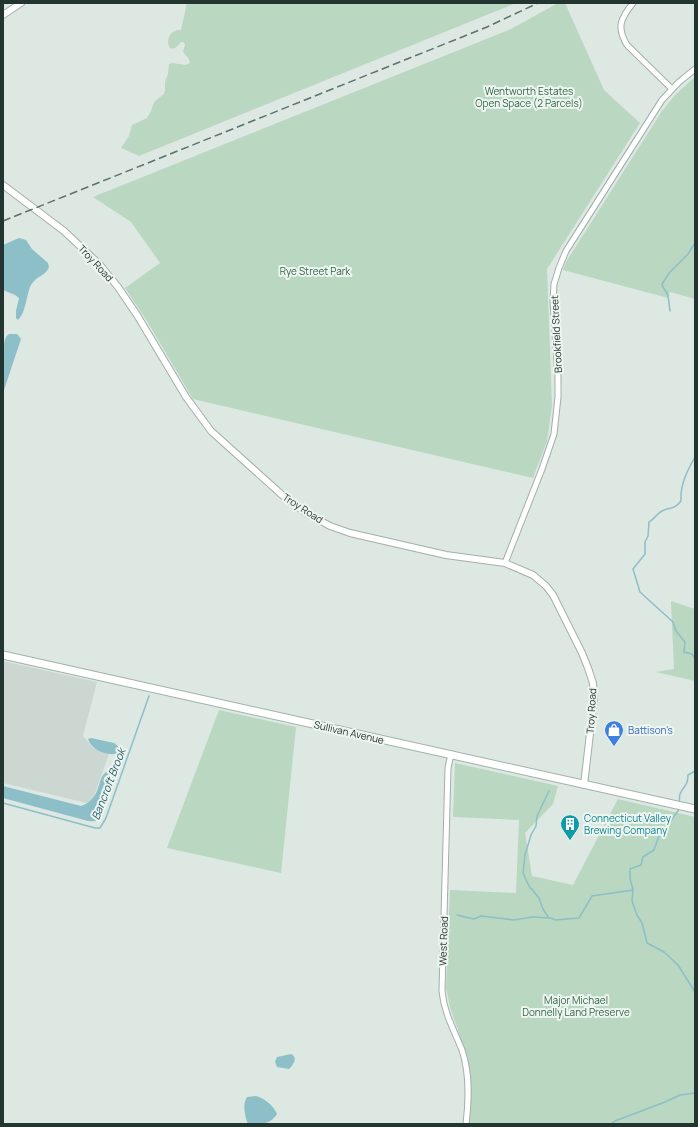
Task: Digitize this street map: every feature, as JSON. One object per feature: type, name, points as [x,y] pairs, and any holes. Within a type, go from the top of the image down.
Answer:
[{"type":"main road","name":"Sullivan Avenue","points":[[3,655],[695,809]]},
{"type":"street","points":[[3,15],[21,3]]},
{"type":"street","points":[[633,3],[623,16],[621,22],[621,34],[627,45],[672,89]]},
{"type":"street","name":"Brookfield Street","points":[[504,563],[542,469],[554,434],[558,397],[558,377],[553,301],[554,284],[559,268],[566,251],[662,100],[695,69]]},
{"type":"street","name":"Troy Road","points":[[3,185],[64,231],[100,265],[118,287],[137,315],[182,391],[200,416],[217,436],[281,494],[305,512],[330,526],[350,533],[446,555],[504,563],[520,568],[533,575],[546,586],[553,595],[588,668],[593,683],[594,698],[584,785]]},
{"type":"street","name":"West Road","points":[[450,754],[448,768],[442,991],[446,1012],[462,1051],[467,1070],[468,1088],[466,1124]]},
{"type":"shaded area","points":[[3,661],[97,682],[83,736],[93,748],[109,754],[91,804],[3,783]]},
{"type":"green space","points":[[187,3],[516,3],[139,156],[121,148],[129,136],[132,125],[147,118],[154,102],[164,94],[169,64],[186,65],[190,63],[189,59],[183,52],[185,45],[184,42],[181,42],[176,47],[170,48],[168,41],[170,35],[174,31],[181,30]]},
{"type":"green space","name":"Rye Street Park","points":[[558,3],[565,3],[604,90],[640,123],[547,269],[552,406],[547,441],[533,478],[193,399],[147,321],[125,288],[160,263],[131,222],[93,197],[511,29]]},
{"type":"green space","points":[[695,77],[695,299],[670,292],[668,298],[563,270],[566,262],[662,111],[675,95]]},
{"type":"green space","points":[[671,601],[695,609],[695,681],[656,672],[674,669]]},
{"type":"green space","points":[[219,710],[296,727],[281,873],[167,848]]},
{"type":"green space","name":"Major Michael Donnelly Land Preserve","points":[[455,763],[558,786],[553,804],[525,833],[532,876],[573,885],[618,799],[695,817],[695,1124],[468,1124],[471,1105],[469,1067],[450,1007],[446,988],[450,890],[516,893],[519,820],[453,817]]},
{"type":"water","points":[[19,238],[26,240],[32,249],[48,263],[49,267],[45,273],[32,283],[21,317],[18,320],[16,318],[16,311],[19,298],[3,290],[3,245]]},
{"type":"water","points":[[9,334],[17,334],[21,339],[3,393],[4,342]]},
{"type":"water","points":[[91,738],[114,743],[119,747],[120,751],[119,753],[115,754],[100,752],[90,743],[88,739]]},
{"type":"water","points":[[107,772],[113,774],[114,781],[102,816],[96,821],[88,821],[3,798],[3,786],[81,806],[88,803],[93,798],[101,778]]},
{"type":"water","points":[[291,1054],[295,1059],[289,1069],[277,1067],[275,1062],[277,1057]]},
{"type":"water","points":[[256,1096],[274,1108],[277,1114],[268,1122],[261,1124],[248,1124],[244,1110],[245,1100],[247,1097]]},
{"type":"waterway","points":[[670,311],[668,295],[662,284],[670,272],[688,254],[695,243]]},
{"type":"waterway","points":[[695,457],[685,478],[681,501],[674,507],[660,512],[649,522],[648,536],[645,542],[645,554],[633,569],[640,592],[673,622],[676,631],[685,642],[684,652],[692,654],[695,659]]},
{"type":"waterway","name":"Bancroft Brook","points":[[3,803],[95,828],[100,828],[106,818],[149,696]]},
{"type":"waterway","points":[[679,804],[681,791],[687,783],[688,775],[695,771]]},
{"type":"waterway","points":[[548,917],[539,898],[529,886],[523,873],[525,855],[531,835],[536,826],[537,816],[549,791]]},
{"type":"waterway","points":[[679,808],[659,836],[654,850],[643,857],[641,865],[630,869],[630,878],[633,890],[632,901],[637,915],[642,923],[647,943],[664,952],[678,965],[695,992]]},
{"type":"waterway","points":[[457,915],[474,919],[481,916],[514,920],[532,917],[551,918],[555,920],[579,918],[592,896],[633,890]]},
{"type":"waterway","points":[[611,1124],[615,1121],[680,1095],[695,1093]]},
{"type":"railway","points":[[3,221],[487,27],[538,3]]},
{"type":"place","name":"Battison's","points":[[614,747]]},
{"type":"place","name":"Connecticut Valley Brewing Company","points":[[570,841]]},
{"type":"park label","name":"Wentworth Estates Open Space (2 Parcels)","points":[[529,96]]}]
